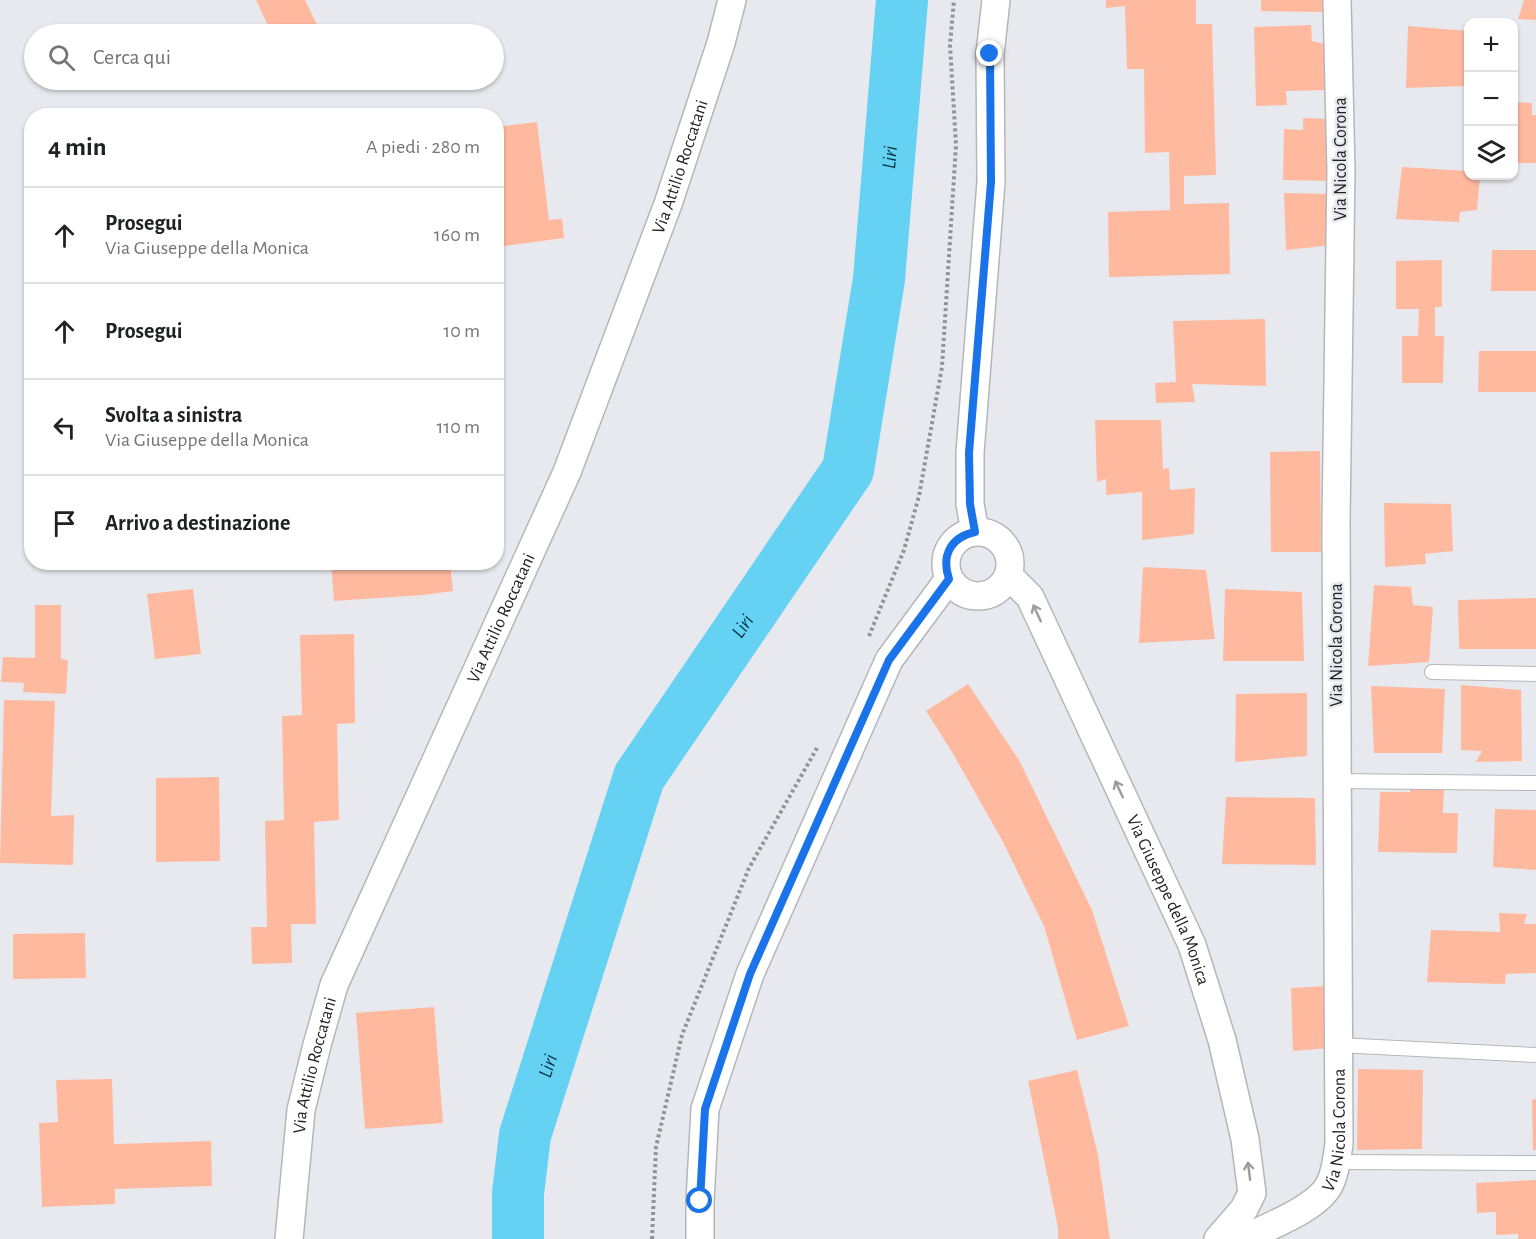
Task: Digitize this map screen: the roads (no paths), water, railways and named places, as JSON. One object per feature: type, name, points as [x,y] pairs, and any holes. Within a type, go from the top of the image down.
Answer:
[{"type":"street","name":"Via Attilio Roccatani","points":[[289,1239],[301,1110],[334,985],[567,472],[668,204],[722,43],[732,0]]},
{"type":"street","points":[[975,532],[970,504],[969,453],[991,182],[990,54],[996,0]]},
{"type":"street","name":"Via Nicola Corona","points":[[1243,1239],[1300,1211],[1323,1195],[1331,1182],[1339,1144],[1336,522],[1341,171],[1337,0]]},
{"type":"street","points":[[986,532],[1004,544],[1011,565],[1009,576],[995,592],[974,597],[964,594],[949,579],[945,569],[946,558],[956,540],[965,534],[986,532]]},
{"type":"street","name":"Via Giuseppe della Monica","points":[[1009,576],[1030,597],[1192,945],[1222,1040],[1245,1139],[1251,1193],[1244,1209],[1218,1239]]},
{"type":"street","points":[[700,1239],[705,1109],[750,974],[889,660],[949,579]]},
{"type":"lane","points":[[1432,672],[1536,674]]},
{"type":"lane","points":[[1336,781],[1536,783]]},
{"type":"lane","points":[[1338,1045],[1536,1054]]},
{"type":"lane","points":[[1336,1162],[1536,1163]]},
{"type":"waterway","name":"Liri","points":[[518,1239],[518,1193],[525,1135],[639,777],[848,470],[879,279],[902,0]]}]
